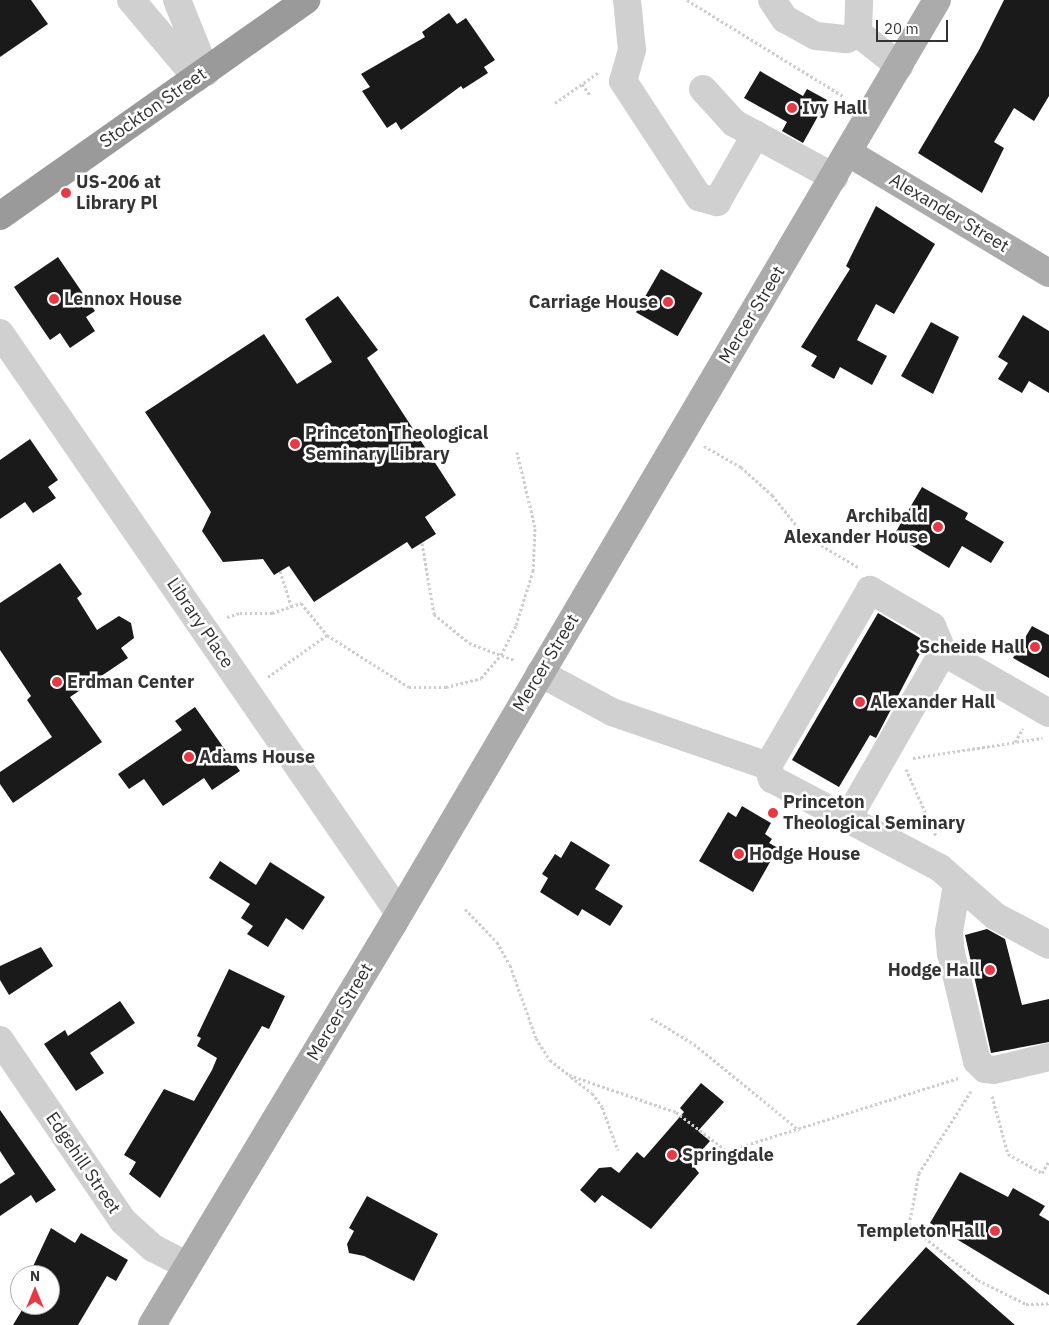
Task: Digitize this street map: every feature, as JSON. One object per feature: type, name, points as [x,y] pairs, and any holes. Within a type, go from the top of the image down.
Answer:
[{"type":"highway","name":"Stockton Street","points":[[0,216],[306,0]]},
{"type":"main road","name":"Mercer Street","points":[[152,1325],[399,913],[937,0]]},
{"type":"main road","name":"Alexander Street","points":[[848,153],[1049,273]]},
{"type":"street","points":[[131,0],[201,75]]},
{"type":"street","points":[[177,0],[201,75]]},
{"type":"street","points":[[627,0],[632,50],[623,81],[699,197],[717,202],[756,134]]},
{"type":"street","points":[[772,0],[785,19],[816,36],[847,38],[858,33]]},
{"type":"street","points":[[858,0],[858,33]]},
{"type":"street","points":[[858,33],[899,66]]},
{"type":"street","points":[[703,89],[734,123],[834,177]]},
{"type":"street","name":"Library Place","points":[[0,333],[399,913]]},
{"type":"street","points":[[1049,713],[942,652],[932,626],[870,590],[768,766],[772,779],[940,868],[995,916],[1049,944]]},
{"type":"street","points":[[848,818],[942,652]]},
{"type":"street","points":[[540,672],[612,712],[768,766]]},
{"type":"street","points":[[957,884],[949,932],[951,953],[974,1053],[985,1069],[1005,1069],[1049,1057]]},
{"type":"street","name":"Edgehill Street","points":[[0,1040],[123,1221],[153,1248],[187,1265]]},
{"type":"path","points":[[687,0],[843,96]]},
{"type":"path","points":[[555,103],[603,69]]},
{"type":"path","points":[[582,84],[590,95]]},
{"type":"path","points":[[682,434],[741,467],[772,495],[804,536],[871,576],[870,590]]},
{"type":"path","points":[[201,624],[240,613],[272,614],[292,609],[301,603],[327,635],[409,688],[446,688],[481,678],[501,655],[516,625],[533,571],[535,527],[516,452]]},
{"type":"path","points":[[422,543],[434,614],[469,643],[514,660]]},
{"type":"path","points":[[280,572],[292,609]]},
{"type":"path","points":[[247,692],[327,635]]},
{"type":"path","points":[[938,840],[902,760],[1049,737]]},
{"type":"path","points":[[465,909],[497,942],[510,965],[536,1038],[550,1060],[592,1093],[602,1107],[618,1150]]},
{"type":"path","points":[[651,1018],[694,1044],[799,1130]]},
{"type":"path","points":[[569,1075],[676,1112],[727,1151],[799,1130],[985,1069]]},
{"type":"path","points":[[985,1069],[1008,1154],[1042,1173],[1049,1161]]},
{"type":"path","points":[[985,1069],[919,1173],[908,1225],[978,1280],[1026,1304],[1049,1303]]},
{"type":"building","points":[[0,0],[31,0],[48,24],[0,57]]},
{"type":"building","points":[[1004,0],[1049,0],[1049,96],[1034,121],[1014,108],[994,142],[1004,148],[982,193],[918,153],[979,50]]},
{"type":"building","points":[[449,13],[457,24],[466,18],[495,60],[484,67],[488,73],[463,89],[461,86],[401,130],[396,122],[387,128],[362,91],[370,87],[361,74],[425,37],[422,32]]},
{"type":"building","name":"Ivy Hall","points":[[760,71],[803,96],[807,89],[827,100],[803,143],[782,131],[787,122],[744,98]]},
{"type":"building","points":[[876,206],[935,244],[894,314],[876,304],[857,340],[887,356],[872,385],[840,367],[834,379],[811,366],[817,356],[801,347],[850,269],[846,266]]},
{"type":"building","name":"Lennox House","points":[[58,257],[95,311],[86,317],[95,331],[70,348],[60,333],[50,340],[14,287]]},
{"type":"building","name":"Carriage House","points":[[661,269],[703,293],[678,336],[636,312]]},
{"type":"building","name":"Princeton Theological Seminary Library","points":[[338,296],[378,350],[367,358],[456,495],[425,517],[436,534],[412,549],[407,542],[314,602],[289,566],[274,575],[263,559],[223,562],[202,531],[211,512],[145,412],[264,334],[297,384],[332,362],[305,319]]},
{"type":"building","points":[[1023,315],[1049,331],[1049,393],[1029,381],[1022,393],[998,379],[1008,363],[998,357]]},
{"type":"building","points":[[931,322],[959,337],[933,394],[901,376]]},
{"type":"building","points":[[30,439],[58,480],[48,487],[56,498],[33,513],[25,502],[0,519],[0,460]]},
{"type":"building","name":"Archibald Alexander House","points":[[922,487],[968,513],[965,519],[1004,542],[991,563],[962,546],[949,568],[894,535]]},
{"type":"building","name":"Erdman Center","points":[[60,563],[82,594],[77,598],[97,630],[119,616],[131,623],[134,638],[121,648],[128,658],[70,697],[102,742],[13,803],[0,784],[0,772],[52,737],[27,700],[31,696],[0,650],[0,603]]},
{"type":"building","name":"Alexander Hall","points":[[878,613],[920,638],[924,646],[876,738],[870,735],[839,787],[792,760]]},
{"type":"building","name":"Scheide Hall","points":[[1032,626],[1049,635],[1049,678],[1013,658]]},
{"type":"building","name":"Adams House","points":[[195,707],[240,771],[212,790],[204,778],[163,806],[144,779],[129,789],[118,774],[182,730],[175,721]]},
{"type":"building","name":"Hodge House","points":[[742,806],[771,823],[765,834],[772,839],[769,843],[778,848],[753,892],[699,861],[728,812],[736,817]]},
{"type":"building","points":[[571,841],[610,865],[595,889],[623,906],[610,926],[582,909],[578,916],[540,892],[548,878],[542,874],[555,854],[561,858]]},
{"type":"building","points":[[220,861],[256,885],[270,862],[325,897],[303,930],[286,918],[268,947],[247,934],[253,926],[241,918],[250,904],[209,878]]},
{"type":"building","name":"Hodge Hall","points":[[987,929],[1005,939],[1022,1005],[1049,999],[1049,1042],[991,1053],[965,935]]},
{"type":"building","points":[[41,947],[53,966],[9,995],[0,980],[0,966]]},
{"type":"building","points":[[229,969],[285,996],[269,1029],[262,1026],[160,1198],[129,1174],[136,1162],[124,1155],[164,1089],[194,1101],[212,1070],[217,1058],[197,1046],[201,1038],[197,1036]]},
{"type":"building","points":[[120,1001],[135,1023],[90,1053],[104,1073],[76,1091],[44,1044],[65,1030],[68,1036]]},
{"type":"building","name":"Springdale","points":[[701,1083],[724,1102],[698,1131],[710,1141],[691,1163],[699,1173],[651,1229],[602,1195],[595,1203],[580,1190],[599,1168],[611,1167],[619,1173],[637,1152],[644,1158],[684,1112],[680,1108]]},
{"type":"building","points":[[0,1110],[56,1190],[36,1203],[31,1195],[0,1216],[0,1184],[15,1174],[0,1151]]},
{"type":"building","name":"Templeton Hall","points":[[960,1172],[1008,1197],[1013,1188],[1045,1206],[1039,1215],[1049,1221],[1049,1295],[930,1223]]},
{"type":"building","points":[[367,1196],[438,1234],[414,1281],[364,1256],[349,1253],[347,1244],[354,1231],[349,1228]]},
{"type":"building","points":[[51,1228],[75,1243],[81,1233],[128,1260],[116,1281],[107,1276],[78,1325],[13,1325],[19,1315],[60,1315],[60,1265],[34,1265]]},
{"type":"building","points":[[926,1247],[1015,1325],[856,1325]]},
{"type":"place","name":"Ivy Hall","points":[[792,108]]},
{"type":"place","name":"US-206 at Library Pl","points":[[66,193]]},
{"type":"place","name":"Lennox House","points":[[54,299]]},
{"type":"place","name":"Carriage House","points":[[668,302]]},
{"type":"place","name":"Princeton Theological Seminary Library","points":[[295,444]]},
{"type":"place","name":"Archibald Alexander House","points":[[938,527]]},
{"type":"place","name":"Scheide Hall","points":[[1035,647]]},
{"type":"place","name":"Erdman Center","points":[[57,682]]},
{"type":"place","name":"Alexander Hall","points":[[860,702]]},
{"type":"place","name":"Adams House","points":[[189,757]]},
{"type":"place","name":"Princeton Theological Seminary","points":[[773,813]]},
{"type":"place","name":"Hodge House","points":[[739,854]]},
{"type":"place","name":"Hodge Hall","points":[[990,970]]},
{"type":"place","name":"Springdale","points":[[672,1155]]},
{"type":"place","name":"Templeton Hall","points":[[995,1231]]}]
